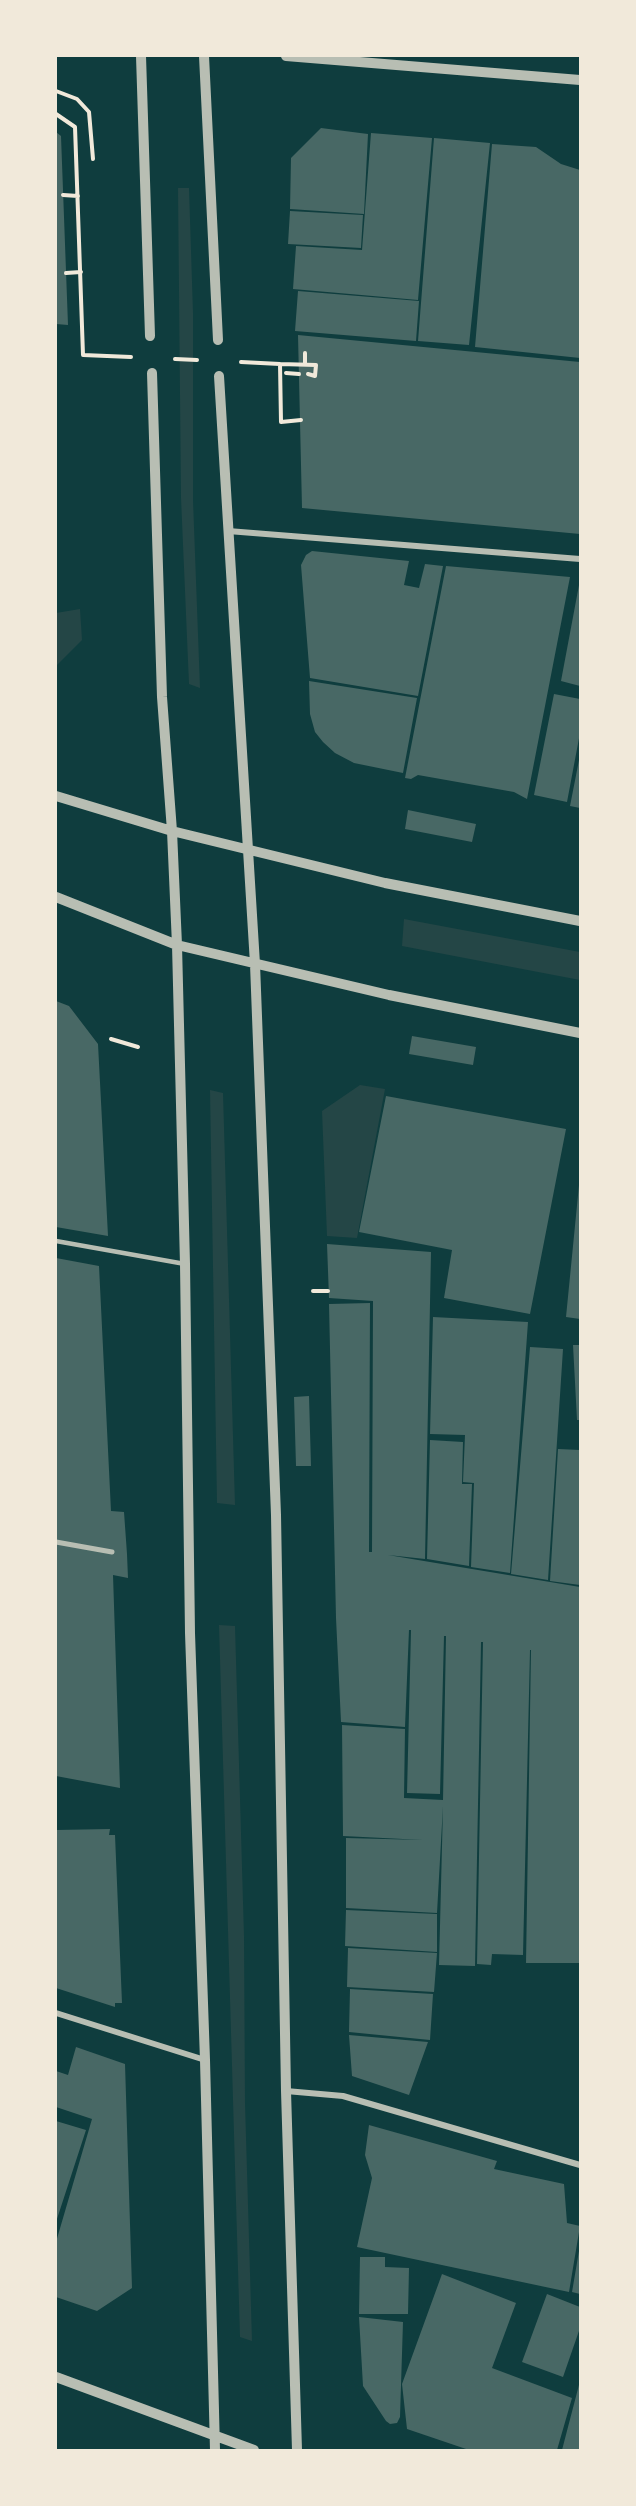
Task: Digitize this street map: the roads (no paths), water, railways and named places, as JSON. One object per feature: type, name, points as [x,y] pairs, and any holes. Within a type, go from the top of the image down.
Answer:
[{"type":"street","points":[[141,56],[150,336]]},
{"type":"street","points":[[204,56],[218,340]]},
{"type":"street","points":[[286,56],[580,80]]},
{"type":"street","points":[[152,373],[162,697],[172,831],[177,945],[186,1264],[190,1622],[215,2451]]},
{"type":"street","points":[[219,376],[255,964],[276,1515],[286,2091],[297,2370],[297,2451]]},
{"type":"street","points":[[227,531],[580,559]]},
{"type":"street","points":[[56,796],[172,831],[385,883],[580,921]]},
{"type":"street","points":[[56,897],[177,945],[389,995],[580,1033]]},
{"type":"street","points":[[56,1542],[112,1552]]},
{"type":"street","points":[[56,2013],[205,2060]]},
{"type":"street","points":[[286,2091],[343,2096],[580,2165]]},
{"type":"street","points":[[56,2377],[254,2451]]},
{"type":"lane","points":[[56,1241],[186,1264]]}]
